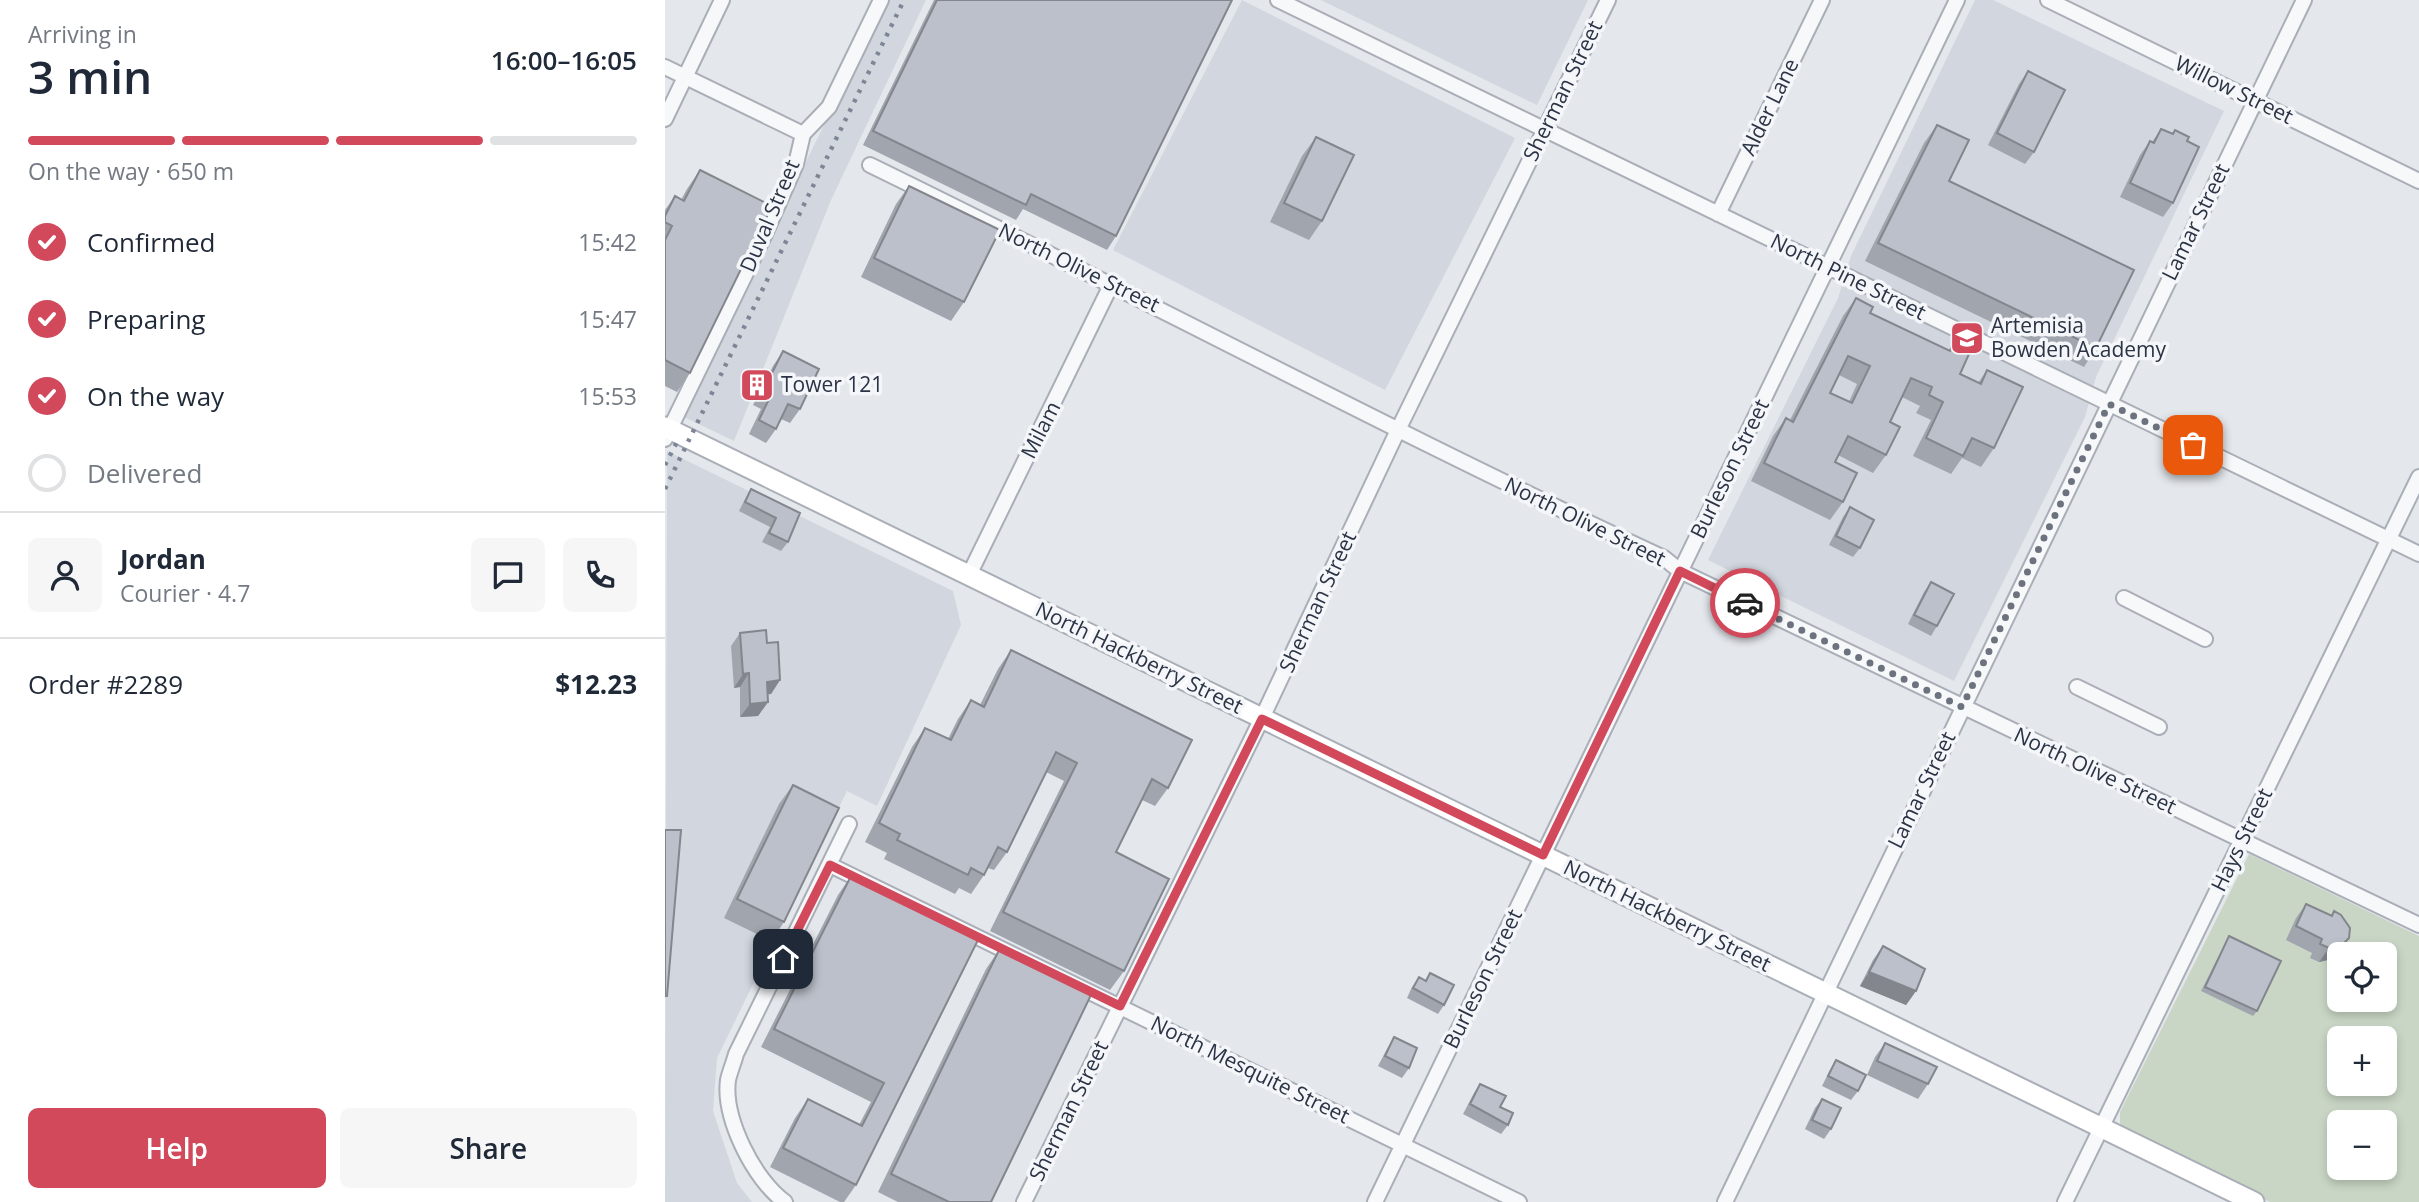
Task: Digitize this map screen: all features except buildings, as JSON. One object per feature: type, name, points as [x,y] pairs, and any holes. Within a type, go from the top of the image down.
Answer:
[{"type":"main road","name":"North Hackberry Street","points":[[667,432],[969,575],[2254,1202]]},
{"type":"street","points":[[665,120],[722,0]]},
{"type":"street","name":"Duval Street","points":[[667,432],[765,234],[796,164],[803,134],[829,107],[881,0]]},
{"type":"street","name":"North Pine Street","points":[[1278,0],[2419,554]]},
{"type":"street","name":"Sherman Street","points":[[1024,1202],[1262,719],[1542,130],[1608,0]]},
{"type":"street","name":"Alder Lane","points":[[1718,214],[1822,0]]},
{"type":"street","name":"Burleson Street","points":[[1375,1202],[1957,0]]},
{"type":"street","name":"Willow Street","points":[[2048,0],[2419,181]]},
{"type":"street","name":"Lamar Street","points":[[1725,1202],[2304,0]]},
{"type":"street","points":[[665,66],[803,134]]},
{"type":"street","name":"North Olive Street","points":[[870,165],[1112,283],[1398,430],[1664,558],[1680,571],[2419,925]]},
{"type":"street","name":"Milam","points":[[969,575],[1112,283]]},
{"type":"street","name":"Hays Street","points":[[2065,1202],[2419,477]]},
{"type":"street","points":[[2124,598],[2205,639]]},
{"type":"street","points":[[2077,687],[2159,727]]},
{"type":"street","points":[[785,1202],[766,1186],[750,1163],[728,1098],[729,1080],[736,1054],[849,824]]},
{"type":"street","name":"North Mesquite Street","points":[[830,865],[1519,1202]]},
{"type":"shaded area","points":[[885,0],[926,0],[831,200],[734,441],[682,416]]},
{"type":"shaded area","points":[[1242,0],[1515,138],[1385,390],[1113,250]]},
{"type":"shaded area","points":[[1321,0],[1588,0],[1537,105]]},
{"type":"shaded area","name":"Artemisia Bowden Academy","points":[[1975,0],[1993,0],[2224,111],[2096,377],[2085,417],[1954,681],[1708,560],[1838,298],[1851,256]]},
{"type":"shaded area","points":[[667,451],[953,591],[961,625],[877,806],[847,791],[717,1058],[713,1111],[737,1183],[752,1202],[665,1202]]},
{"type":"green space","points":[[2249,854],[2419,936],[2419,1202],[2270,1202],[2120,1127],[2120,1112]]},
{"type":"railway","points":[[665,489],[904,0]]},
{"type":"railway","points":[[665,465],[678,440]]},
{"type":"way so far","points":[[1745,603],[1962,707],[2109,404],[2193,445]]},
{"type":"place","name":"Artemisia Bowden Academy","points":[[1967,338]]},
{"type":"place","name":"Tower 121","points":[[757,385]]},
{"type":"route","points":[[783,959],[830,865],[1120,1006],[1262,719],[1543,855],[1680,571],[1745,603]]}]
